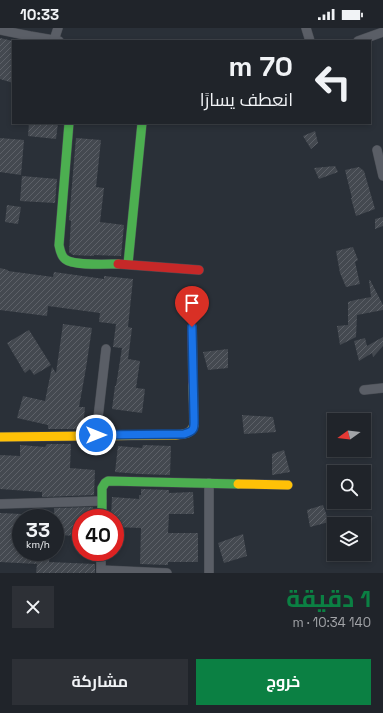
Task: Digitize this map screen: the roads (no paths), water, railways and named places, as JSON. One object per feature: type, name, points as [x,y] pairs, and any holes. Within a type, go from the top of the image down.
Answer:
[{"type":"street","points":[[56,40],[58,28]]},
{"type":"street","points":[[306,28],[310,40]]},
{"type":"street","points":[[0,30],[51,40]]},
{"type":"street","points":[[361,40],[383,32]]},
{"type":"street","points":[[69,124],[59,244],[60,252],[64,259],[72,262],[128,264],[199,270]]},
{"type":"street","points":[[128,264],[142,124]]},
{"type":"street","points":[[377,150],[383,176]]},
{"type":"street","points":[[0,437],[190,433],[193,430],[194,416],[192,327]]},
{"type":"street","points":[[96,435],[106,349]]},
{"type":"street","points":[[364,390],[383,388]]},
{"type":"street","points":[[102,509],[102,488],[108,481],[288,485]]},
{"type":"street","points":[[209,573],[210,484]]},
{"type":"street","points":[[0,504],[102,501]]},
{"type":"street","points":[[101,571],[167,573]]}]
